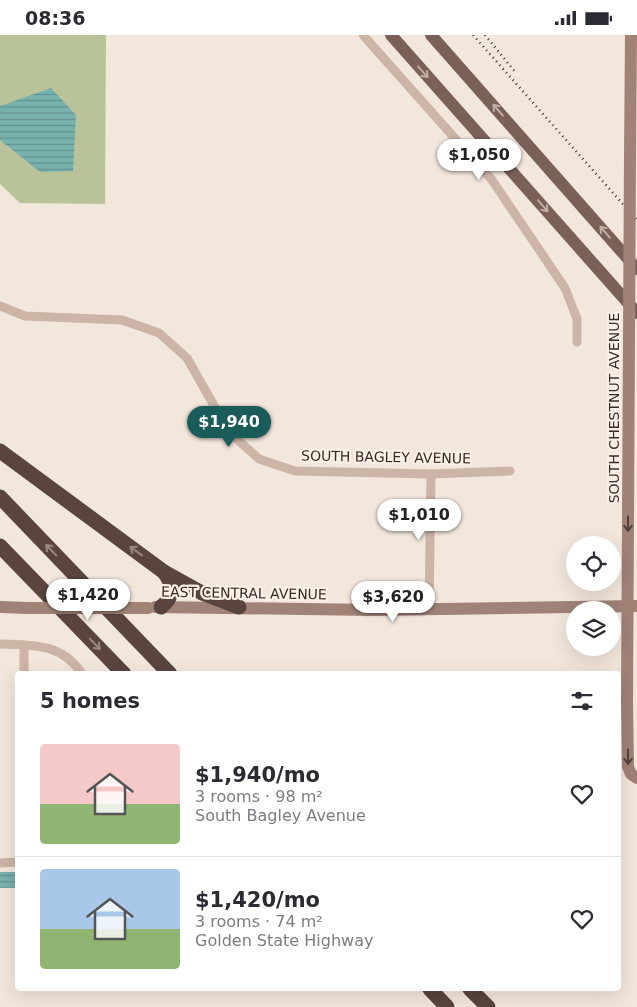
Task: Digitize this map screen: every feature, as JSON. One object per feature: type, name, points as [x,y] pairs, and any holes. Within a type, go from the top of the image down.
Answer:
[{"type":"highway","points":[[0,451],[164,572],[202,593],[239,607]]},
{"type":"highway","points":[[0,497],[167,671]]},
{"type":"highway","points":[[0,546],[121,671]]},
{"type":"highway","points":[[155,607],[167,602],[172,596],[171,582],[164,572]]},
{"type":"highway","points":[[432,991],[447,1007]]},
{"type":"highway","points":[[472,991],[488,1007]]},
{"type":"main road","points":[[391,35],[637,313]]},
{"type":"main road","points":[[431,35],[637,269]]},
{"type":"main road","name":"SOUTH CHESTNUT AVENUE","points":[[631,35],[629,336],[632,607],[627,701],[628,767],[631,774],[637,778]]},
{"type":"main road","name":"EAST CENTRAL AVENUE","points":[[0,607],[429,609],[632,607]]},
{"type":"street","points":[[363,35],[492,180],[565,288],[577,319],[577,342]]},
{"type":"street","name":"SOUTH BAGLEY AVENUE","points":[[0,306],[25,317],[122,320],[159,333],[187,358],[229,432],[259,459],[295,471],[431,474],[510,471]]},
{"type":"street","points":[[429,609],[431,474]]},
{"type":"street","points":[[0,644],[48,648],[74,662],[80,671]]},
{"type":"street","points":[[24,645],[24,671]]},
{"type":"street","points":[[0,863],[15,862]]},
{"type":"green space","points":[[0,35],[106,35],[105,204],[20,203],[0,184]]},
{"type":"water","points":[[51,88],[76,115],[73,171],[40,172],[0,140],[0,106]]},
{"type":"water","points":[[0,872],[15,872],[15,888],[0,888]]},
{"type":"railway","points":[[473,35],[637,220]]},
{"type":"railway","points":[[485,35],[516,73]]}]
